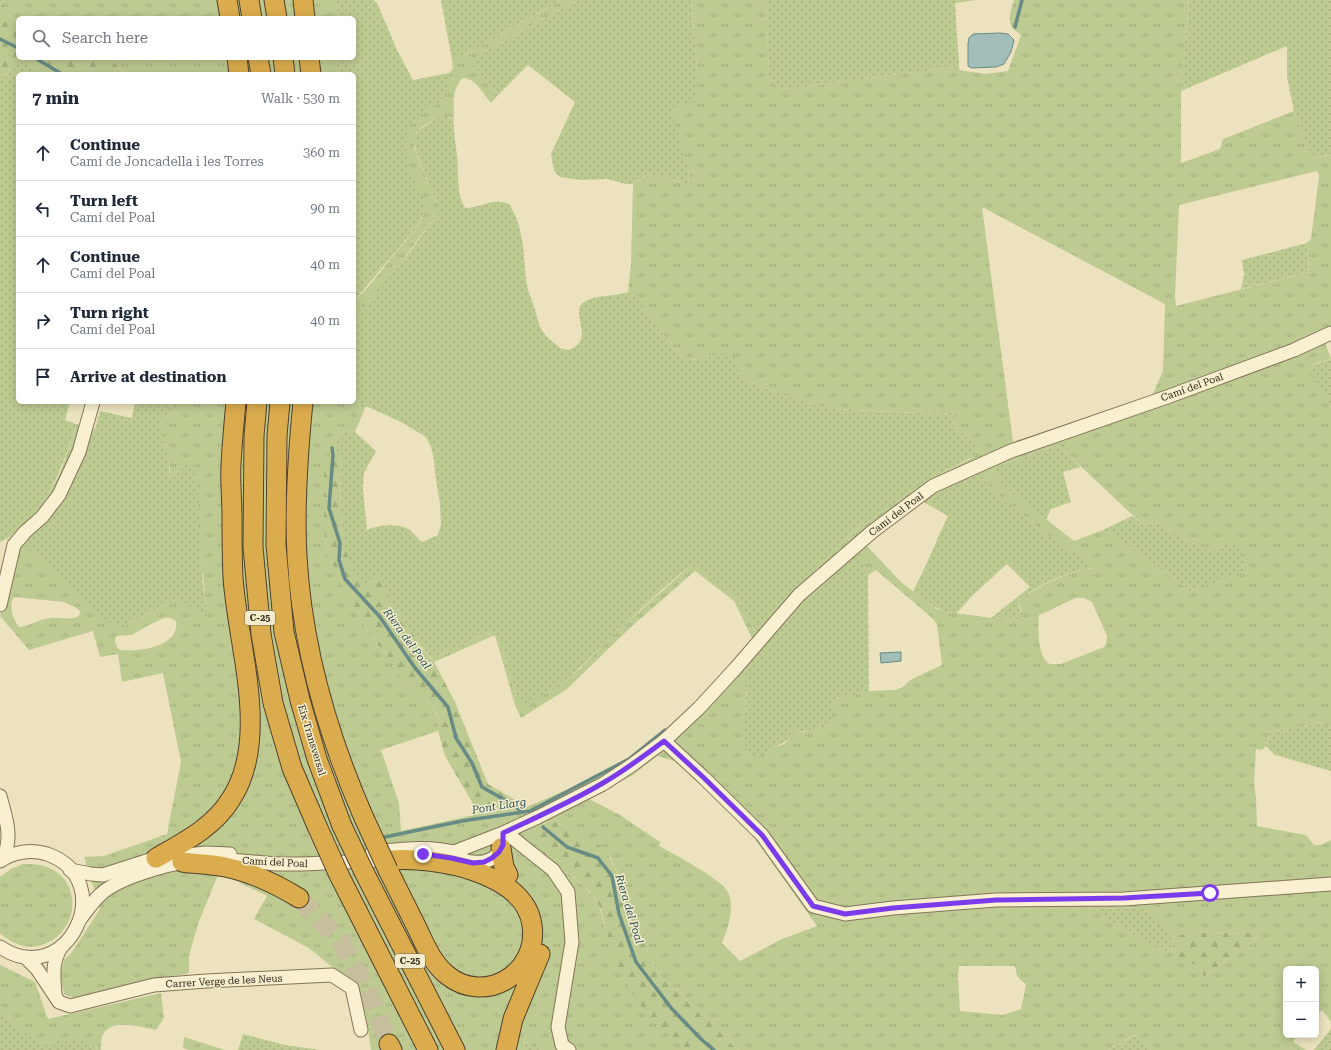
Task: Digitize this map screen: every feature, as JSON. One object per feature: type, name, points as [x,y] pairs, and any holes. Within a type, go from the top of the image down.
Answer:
[{"type":"highway","points":[[227,0],[230,16]]},
{"type":"highway","points":[[249,0],[252,16]]},
{"type":"highway","points":[[274,0],[277,16]]},
{"type":"highway","points":[[303,0],[304,16]]},
{"type":"highway","points":[[237,60],[239,72]]},
{"type":"highway","points":[[258,60],[261,72]]},
{"type":"highway","points":[[282,60],[285,72]]},
{"type":"highway","points":[[309,60],[311,72]]},
{"type":"highway","points":[[156,858],[198,832],[216,818],[232,799],[241,779],[248,757],[250,720],[248,688],[233,578],[231,465],[236,404]]},
{"type":"highway","name":"C-25","points":[[257,404],[254,436],[253,547],[262,634],[273,703],[292,768],[317,826],[339,875],[428,1050]]},
{"type":"highway","name":"Eix Transversal","points":[[280,404],[277,436],[276,545],[284,632],[300,700],[317,759],[342,826],[455,1050]]},
{"type":"highway","points":[[303,404],[296,508],[297,557],[303,611],[313,667],[331,732],[346,778],[364,818],[390,865],[427,948],[437,966],[447,976],[456,981],[480,987],[493,986],[503,982],[520,969],[526,961],[530,951],[532,925],[529,914],[524,905],[508,888],[483,874],[453,865],[414,859],[390,865]]},
{"type":"highway","points":[[504,837],[504,868],[508,875]]},
{"type":"highway","points":[[182,862],[238,870],[279,886],[299,898]]},
{"type":"highway","points":[[484,862],[517,881],[534,899],[539,911],[542,928],[540,953],[513,1019],[506,1050]]},
{"type":"street","name":"Camí del Poal","points":[[454,852],[504,837],[533,820],[603,784],[664,741],[699,708],[736,669],[799,595],[873,531],[933,486],[1011,451],[1167,397],[1294,350],[1331,333]]},
{"type":"street","points":[[0,605],[14,545],[25,532],[42,517],[59,495],[79,452],[92,404]]},
{"type":"street","points":[[664,741],[762,835],[813,906],[845,914],[893,908],[996,900],[1124,898],[1331,884]]},
{"type":"street","points":[[0,796],[8,828],[7,846],[2,860]]},
{"type":"street","points":[[8,828],[19,842],[33,852]]},
{"type":"street","name":"Camí del Poal","points":[[81,918],[96,899],[109,888],[163,866],[182,862],[215,859],[277,864],[390,865],[405,854],[423,854],[473,863],[484,862],[492,858],[499,852],[504,837]]},
{"type":"street","points":[[504,837],[514,839],[553,870],[568,892],[572,942],[558,1027],[562,1046],[569,1050]]},
{"type":"street","name":"Camí del Poal","points":[[70,870],[102,875],[156,858],[206,853],[282,858],[309,858],[408,848],[454,852],[484,862]]},
{"type":"street","points":[[2,860],[14,854],[33,852],[43,853],[62,862],[70,870],[81,890],[83,901],[81,918],[72,936],[62,946],[54,962],[53,971],[56,997]]},
{"type":"street","points":[[0,947],[14,954],[25,957],[47,954],[62,946]]},
{"type":"street","name":"Carrer Verge de les Neus","points":[[25,957],[37,969],[60,1002],[70,1006],[154,985],[332,975],[352,988],[361,1030]]},
{"type":"green space","points":[[0,0],[3,0],[6,11],[16,22],[16,60],[112,60],[123,72],[39,72],[26,62],[20,62],[9,70],[3,80],[0,80]]},
{"type":"green space","points":[[3,0],[336,0],[339,16],[16,16],[16,22],[6,11]]},
{"type":"green space","points":[[336,0],[374,0],[377,3],[398,52],[413,80],[449,73],[449,87],[443,98],[413,122],[406,137],[406,158],[415,184],[425,203],[423,213],[415,229],[356,299],[356,72],[341,72],[340,60],[356,60],[356,16],[339,16]]},
{"type":"green space","points":[[441,0],[561,0],[470,52],[452,60]]},
{"type":"green space","points":[[561,0],[578,0],[484,52],[475,60],[476,69],[498,95],[491,103],[476,84],[463,78],[459,82],[455,92],[454,119],[449,117],[438,117],[422,127],[416,133],[414,147],[430,187],[438,202],[438,212],[357,325],[356,332],[356,299],[410,236],[423,213],[423,201],[414,183],[406,159],[404,143],[408,128],[420,114],[440,102],[445,95],[448,86],[449,73],[453,69],[452,60],[470,52]]},
{"type":"green space","points":[[578,0],[691,0],[698,79],[696,101],[685,104],[677,109],[673,109],[674,122],[689,169],[688,185],[650,174],[633,184],[626,184],[607,179],[580,180],[560,177],[555,172],[551,154],[575,102],[528,65],[498,95],[476,69],[474,65],[475,60],[484,52]]},
{"type":"green space","points":[[691,0],[766,0],[769,74],[776,85],[781,88],[788,89],[951,67],[959,64],[959,70],[985,74],[1008,71],[1021,35],[1012,28],[1010,24],[1010,15],[1014,0],[1189,0],[1181,92],[1181,163],[1220,149],[1223,139],[1294,111],[1311,159],[1331,154],[1331,338],[1325,342],[1331,359],[1309,367],[1331,407],[1331,728],[1319,722],[1269,732],[1266,746],[1262,750],[1256,749],[1254,783],[1257,826],[1306,835],[1314,845],[1321,845],[1331,840],[1331,1022],[1322,1010],[1319,1013],[1319,966],[1283,966],[1283,1038],[1296,1038],[1293,1041],[1295,1043],[1290,1050],[1151,1050],[1135,1035],[1108,1050],[739,1050],[731,1044],[714,1025],[681,994],[662,979],[648,953],[639,923],[634,914],[626,890],[610,857],[585,836],[554,821],[543,823],[563,869],[584,886],[598,902],[612,951],[631,990],[646,1012],[687,1050],[541,1050],[525,1041],[524,1050],[371,1050],[367,1022],[359,989],[309,948],[254,919],[267,896],[234,880],[218,875],[198,924],[189,956],[189,973],[74,998],[64,994],[60,975],[64,960],[72,952],[100,909],[84,857],[104,856],[167,834],[181,762],[163,673],[122,682],[118,654],[100,657],[93,631],[29,650],[0,616],[17,546],[7,540],[45,498],[59,475],[76,424],[95,429],[84,452],[72,484],[60,501],[21,542],[52,570],[124,626],[176,599],[203,611],[206,602],[203,576],[182,468],[176,477],[169,474],[170,468],[160,431],[160,421],[172,410],[174,404],[356,404],[356,393],[360,402],[366,406],[355,432],[345,430],[337,439],[335,451],[332,452],[326,461],[324,480],[324,530],[327,554],[369,634],[387,656],[402,678],[432,706],[439,719],[438,731],[381,750],[399,803],[401,831],[479,814],[511,811],[527,807],[582,783],[628,759],[664,730],[668,729],[680,720],[753,640],[734,601],[695,571],[632,626],[567,689],[521,718],[515,705],[495,635],[434,662],[432,659],[487,633],[495,632],[503,648],[516,696],[529,701],[561,684],[581,668],[612,636],[690,566],[695,567],[715,580],[736,599],[748,615],[756,636],[772,615],[853,532],[930,479],[970,459],[975,445],[956,428],[954,418],[956,412],[942,414],[830,409],[794,399],[740,378],[738,364],[709,355],[699,359],[690,360],[682,356],[647,316],[640,301],[628,292],[631,265],[633,184],[650,174],[688,185],[689,169],[673,122],[673,108],[680,107],[685,104],[698,79]],"holes":[[[1317,171],[1319,176],[1311,239],[1307,243],[1309,272],[1176,306],[1175,296],[1179,205]],[[982,207],[1165,304],[1163,371],[1152,396],[1013,442]],[[1058,445],[1142,524],[1155,522],[1202,549],[1214,550],[1235,543],[1194,590],[1191,591],[1112,534],[1103,530],[1074,541],[1004,486],[991,468]],[[979,473],[996,493],[1054,540],[1092,563],[1095,568],[1075,572],[1045,584],[1018,601],[1022,612],[1020,619],[991,618],[936,609],[901,582],[866,545],[918,503],[953,484]],[[858,553],[868,575],[876,570],[931,617],[937,624],[942,665],[910,680],[903,687],[895,690],[872,691],[842,696],[835,701],[822,727],[803,732],[792,730],[789,740],[782,745],[751,754],[747,745],[745,731],[746,690]],[[14,597],[64,602],[80,611],[79,616],[69,619],[50,618],[19,627],[13,616],[11,608]],[[1076,598],[1084,598],[1092,602],[1107,636],[1106,645],[1061,664],[1050,664],[1043,655],[1039,642],[1039,615]],[[164,618],[170,618],[176,621],[176,630],[172,637],[165,642],[147,649],[121,650],[118,648],[115,642],[116,636],[132,635]],[[657,756],[674,761],[688,771],[742,821],[817,926],[782,939],[740,961],[722,943],[731,911],[730,898],[724,887],[696,867],[659,846],[660,842],[620,815],[589,799],[633,775]],[[1144,907],[1151,919],[1175,935],[1211,932],[1242,934],[1253,932],[1257,927],[1259,937],[1204,977],[1199,968],[1191,962],[1137,936],[1089,910]],[[959,966],[1015,966],[1017,976],[1026,985],[1021,1009],[1003,1015],[960,1011],[958,977]]]},
{"type":"green space","points":[[766,0],[976,0],[955,3],[959,64],[952,67],[788,89],[781,88],[776,85],[769,74]]},
{"type":"green space","points":[[1189,0],[1331,0],[1331,154],[1311,159],[1294,111],[1287,77],[1287,46],[1181,91]]},
{"type":"green space","points":[[112,60],[340,60],[341,72],[123,72]]},
{"type":"green space","points":[[19,62],[26,62],[39,72],[16,72],[16,404],[69,404],[65,420],[76,424],[67,453],[48,493],[31,517],[8,538],[0,542],[0,80],[3,80],[9,70]]},
{"type":"green space","points":[[438,117],[454,119],[459,189],[462,202],[465,208],[471,208],[492,202],[503,202],[509,204],[520,231],[527,286],[538,321],[543,332],[549,339],[563,349],[568,350],[579,343],[582,331],[579,311],[580,306],[584,302],[589,299],[628,292],[641,301],[647,316],[682,356],[690,360],[720,354],[734,357],[738,364],[740,378],[794,399],[830,409],[942,414],[957,412],[954,419],[954,424],[956,429],[973,442],[975,446],[974,456],[930,479],[853,532],[772,615],[756,636],[748,615],[736,599],[715,580],[695,567],[690,566],[670,582],[574,674],[553,689],[527,702],[522,703],[517,699],[503,648],[495,633],[487,633],[432,659],[402,618],[378,574],[374,580],[366,582],[356,574],[349,560],[342,525],[342,457],[341,452],[335,451],[337,439],[345,430],[355,432],[376,451],[364,473],[363,489],[367,530],[376,527],[393,525],[404,527],[410,530],[422,542],[438,535],[441,524],[440,504],[434,460],[431,447],[426,437],[403,423],[366,406],[360,402],[356,393],[356,332],[357,325],[366,304],[409,253],[438,212],[438,202],[430,187],[414,145],[415,136],[418,131]]},
{"type":"green space","points":[[1307,243],[1309,272],[1241,289],[1244,275],[1242,260]]},
{"type":"green space","points":[[1331,359],[1331,407],[1308,367]]},
{"type":"green space","points":[[135,404],[174,404],[172,410],[160,421],[160,429],[168,461],[169,474],[176,477],[185,466],[195,464],[196,467],[203,585],[206,606],[203,612],[176,599],[124,626],[105,620],[21,542],[60,501],[72,484],[84,452],[95,429],[100,411],[132,418]]},
{"type":"green space","points":[[1058,445],[1081,467],[1063,472],[1071,502],[1051,509],[1046,520],[1004,486],[991,468]]},
{"type":"green space","points":[[338,451],[341,452],[342,457],[341,505],[344,540],[348,556],[355,570],[364,581],[378,573],[388,594],[422,648],[434,662],[455,702],[488,784],[527,807],[511,811],[479,814],[445,756],[438,731],[439,719],[432,706],[402,678],[387,656],[369,634],[327,554],[324,530],[324,468],[328,456]]},
{"type":"green space","points":[[979,473],[996,493],[1054,540],[1092,563],[1095,568],[1085,569],[1054,579],[1026,595],[1018,601],[1020,610],[1024,614],[1020,619],[991,618],[1030,587],[1007,564],[972,596],[957,613],[938,609],[913,591],[948,516],[922,501],[953,484]]},
{"type":"green space","points":[[1132,516],[1142,524],[1155,522],[1202,549],[1214,550],[1235,542],[1247,570],[1191,591],[1112,534],[1103,530]]},
{"type":"green space","points":[[858,553],[868,575],[869,692],[851,694],[839,698],[834,704],[831,718],[824,725],[808,731],[792,730],[789,740],[756,758],[751,754],[748,747],[745,730],[746,666],[820,584]]},
{"type":"green space","points":[[1319,722],[1331,728],[1331,771],[1275,755],[1266,746],[1268,743],[1269,732]]},
{"type":"green space","points":[[549,821],[554,821],[585,836],[605,849],[626,890],[634,914],[639,923],[648,953],[662,979],[681,994],[714,1025],[731,1044],[739,1050],[687,1050],[656,1023],[642,1007],[627,984],[612,952],[603,915],[597,902],[581,883],[546,856],[537,844],[537,828]]},
{"type":"green space","points":[[23,864],[44,866],[59,874],[67,883],[71,895],[72,907],[70,919],[64,930],[54,939],[42,945],[30,947],[14,943],[0,933],[0,877],[11,869]]},
{"type":"green space","points":[[1144,907],[1150,917],[1157,924],[1175,935],[1172,953],[1089,910]]},
{"type":"green space","points":[[1257,927],[1260,932],[1259,937],[1204,977],[1202,972],[1195,965],[1172,953],[1175,935],[1211,932],[1242,934],[1253,932]]},
{"type":"green space","points":[[0,965],[35,982],[48,1019],[161,993],[164,1018],[156,1030],[126,1025],[111,1027],[102,1037],[101,1050],[97,1050],[96,1047],[91,1044],[77,1041],[39,1046],[10,1020],[0,1007]]},
{"type":"green space","points":[[0,1007],[10,1020],[39,1045],[67,1041],[81,1041],[94,1044],[97,1050],[0,1050]]},
{"type":"green space","points":[[1331,1029],[1331,1050],[1314,1050],[1330,1030]]},
{"type":"green space","points":[[243,1034],[285,1045],[321,1050],[238,1050]]},
{"type":"green space","points":[[1136,1035],[1151,1050],[1108,1050]]},
{"type":"green space","points":[[184,1037],[225,1050],[189,1050],[183,1048]]},
{"type":"green space","points":[[525,1041],[541,1050],[524,1050]]},
{"type":"green space","points":[[1295,1043],[1306,1050],[1290,1050]]},
{"type":"water","points":[[973,34],[1008,34],[1014,40],[1011,52],[1004,64],[996,67],[972,68],[968,66],[969,38]]},
{"type":"water","points":[[901,652],[901,661],[881,663],[880,653]]},
{"type":"waterway","points":[[1015,27],[1022,0]]},
{"type":"waterway","points":[[0,39],[16,47]]},
{"type":"waterway","points":[[38,60],[59,72]]},
{"type":"waterway","name":"Riera del Poal","points":[[332,448],[333,455],[329,508],[340,543],[339,560],[345,579],[380,617],[415,668],[448,707],[456,738],[472,763],[482,787],[520,810]]},
{"type":"waterway","name":"Pont Llarg","points":[[380,838],[462,821],[530,811],[629,759],[665,730]]},
{"type":"waterway","name":"Riera del Poal","points":[[543,827],[567,847],[598,858],[612,876],[619,914],[636,962],[672,1009],[702,1040],[714,1050]]},
{"type":"tunnel","points":[[299,898],[342,943],[368,992],[389,1044]]},
{"type":"route","points":[[423,854],[473,863],[484,862],[499,852],[503,845],[503,833],[603,784],[664,741],[762,835],[813,906],[845,914],[893,908],[996,900],[1124,898],[1210,893]]}]
